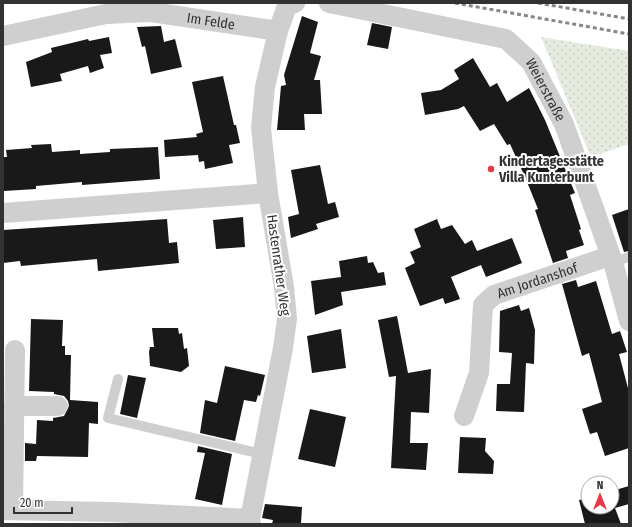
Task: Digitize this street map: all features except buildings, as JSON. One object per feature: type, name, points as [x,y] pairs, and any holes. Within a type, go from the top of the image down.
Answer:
[{"type":"street","name":"Weierstraße","points":[[329,3],[506,39],[531,62],[564,124],[617,258],[629,321]]},
{"type":"street","name":"Hastenrather Weg","points":[[250,521],[287,319],[284,287],[268,193],[261,128],[264,87],[278,31],[291,4]]},
{"type":"street","name":"Im Felde","points":[[3,36],[106,14],[151,12],[278,31]]},
{"type":"street","points":[[3,213],[268,193]]},
{"type":"street","name":"Am Jordanshof","points":[[464,416],[479,373],[483,304],[494,295],[617,258]]},
{"type":"street","points":[[15,350],[14,406],[8,510],[105,512],[250,521]]},
{"type":"street","points":[[14,406],[58,406]]},
{"type":"lane","points":[[118,379],[108,418],[262,454]]},
{"type":"shaded area","points":[[541,37],[629,51],[629,144],[591,157]]},
{"type":"railway","points":[[455,3],[629,34]]},
{"type":"railway","points":[[538,3],[629,19]]},
{"type":"place","name":"Kindertagesstätte Villa Kunterbunt","points":[[491,169]]}]
